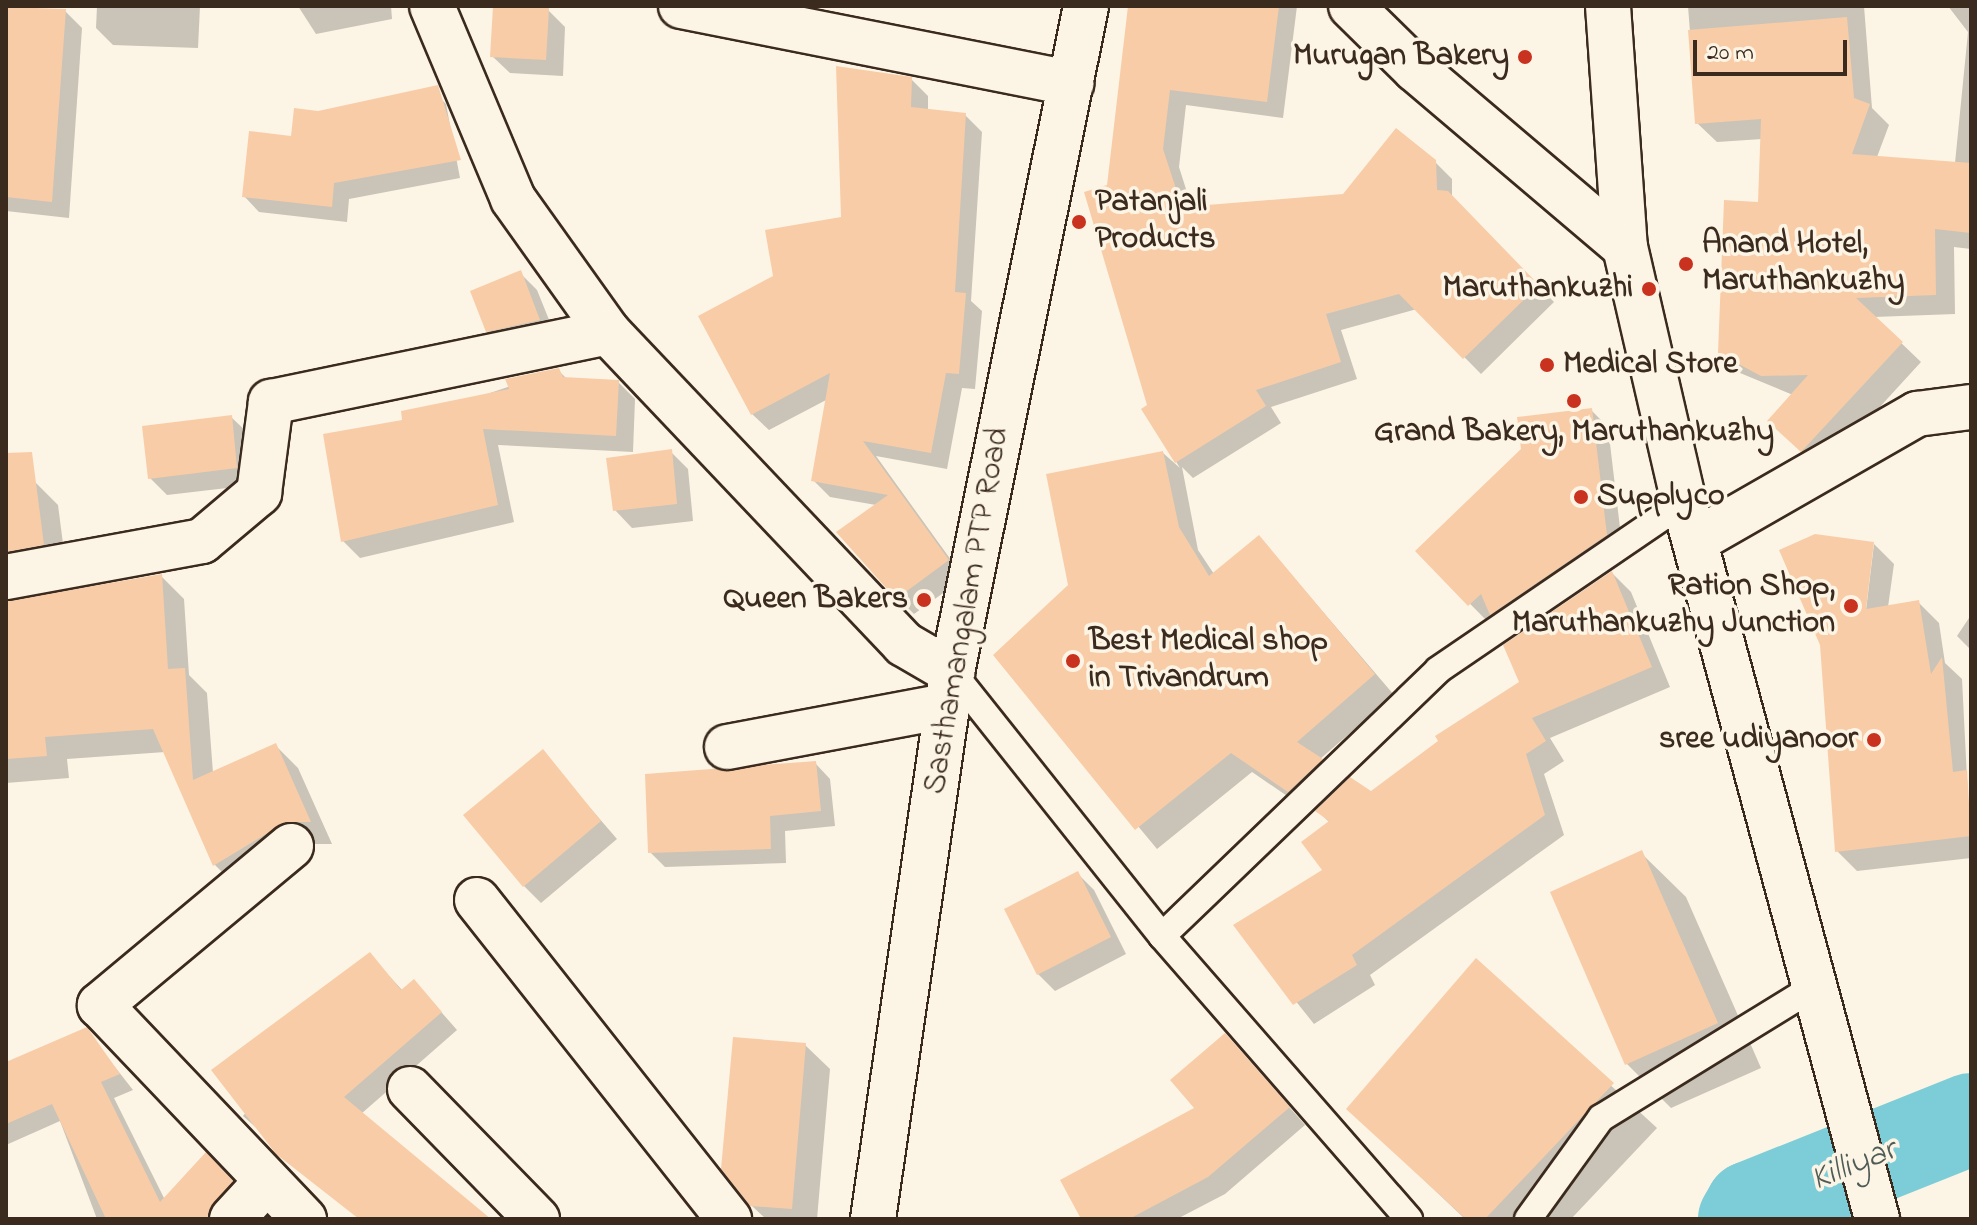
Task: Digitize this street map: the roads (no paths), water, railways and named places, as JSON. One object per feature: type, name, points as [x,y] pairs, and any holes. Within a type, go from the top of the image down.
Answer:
[{"type":"street","points":[[432,6],[513,199],[608,332],[949,689]]},
{"type":"street","points":[[681,6],[1071,83]]},
{"type":"street","name":"Sasthamangalam PTP Road","points":[[873,1219],[949,689],[1086,6]]},
{"type":"street","points":[[1351,6],[1625,247]]},
{"type":"street","points":[[1608,6],[1625,247],[1690,521],[1821,999],[1877,1219]]},
{"type":"street","points":[[6,577],[202,541],[259,493],[271,402],[608,332]]},
{"type":"street","points":[[1690,521],[1917,414],[1971,407]]},
{"type":"street","points":[[727,747],[949,689]]},
{"type":"street","points":[[291,846],[100,1005],[304,1219]]},
{"type":"street","points":[[477,900],[729,1219]]},
{"type":"street","points":[[410,1089],[537,1219]]},
{"type":"street","points":[[232,1219],[266,1182]]},
{"type":"lane","points":[[1162,936],[1438,670],[1690,521]]},
{"type":"lane","points":[[949,689],[1409,1219]]},
{"type":"lane","points":[[1528,1219],[1601,1118],[1821,999]]},
{"type":"waterway","name":"Killiyar","points":[[1744,1219],[1751,1207],[1971,1119]]},
{"type":"place","name":"Murugan Bakery","points":[[1525,57]]},
{"type":"place","name":"Patanjali Products","points":[[1079,222]]},
{"type":"place","name":"Anand Hotel, Maruthankuzhy","points":[[1686,264]]},
{"type":"place","name":"Maruthankuzhi","points":[[1649,289]]},
{"type":"place","name":"Medical Store","points":[[1547,365]]},
{"type":"place","name":"Grand Bakery, Maruthankuzhy","points":[[1574,401]]},
{"type":"place","name":"Supplyco","points":[[1581,497]]},
{"type":"place","name":"Queen Bakers","points":[[924,600]]},
{"type":"place","name":"Ration Shop, Maruthankuzhy Junction","points":[[1851,606]]},
{"type":"place","name":"Best Medical shop in Trivandrum","points":[[1073,661]]},
{"type":"place","name":"sree udiyanoor","points":[[1874,740]]}]
